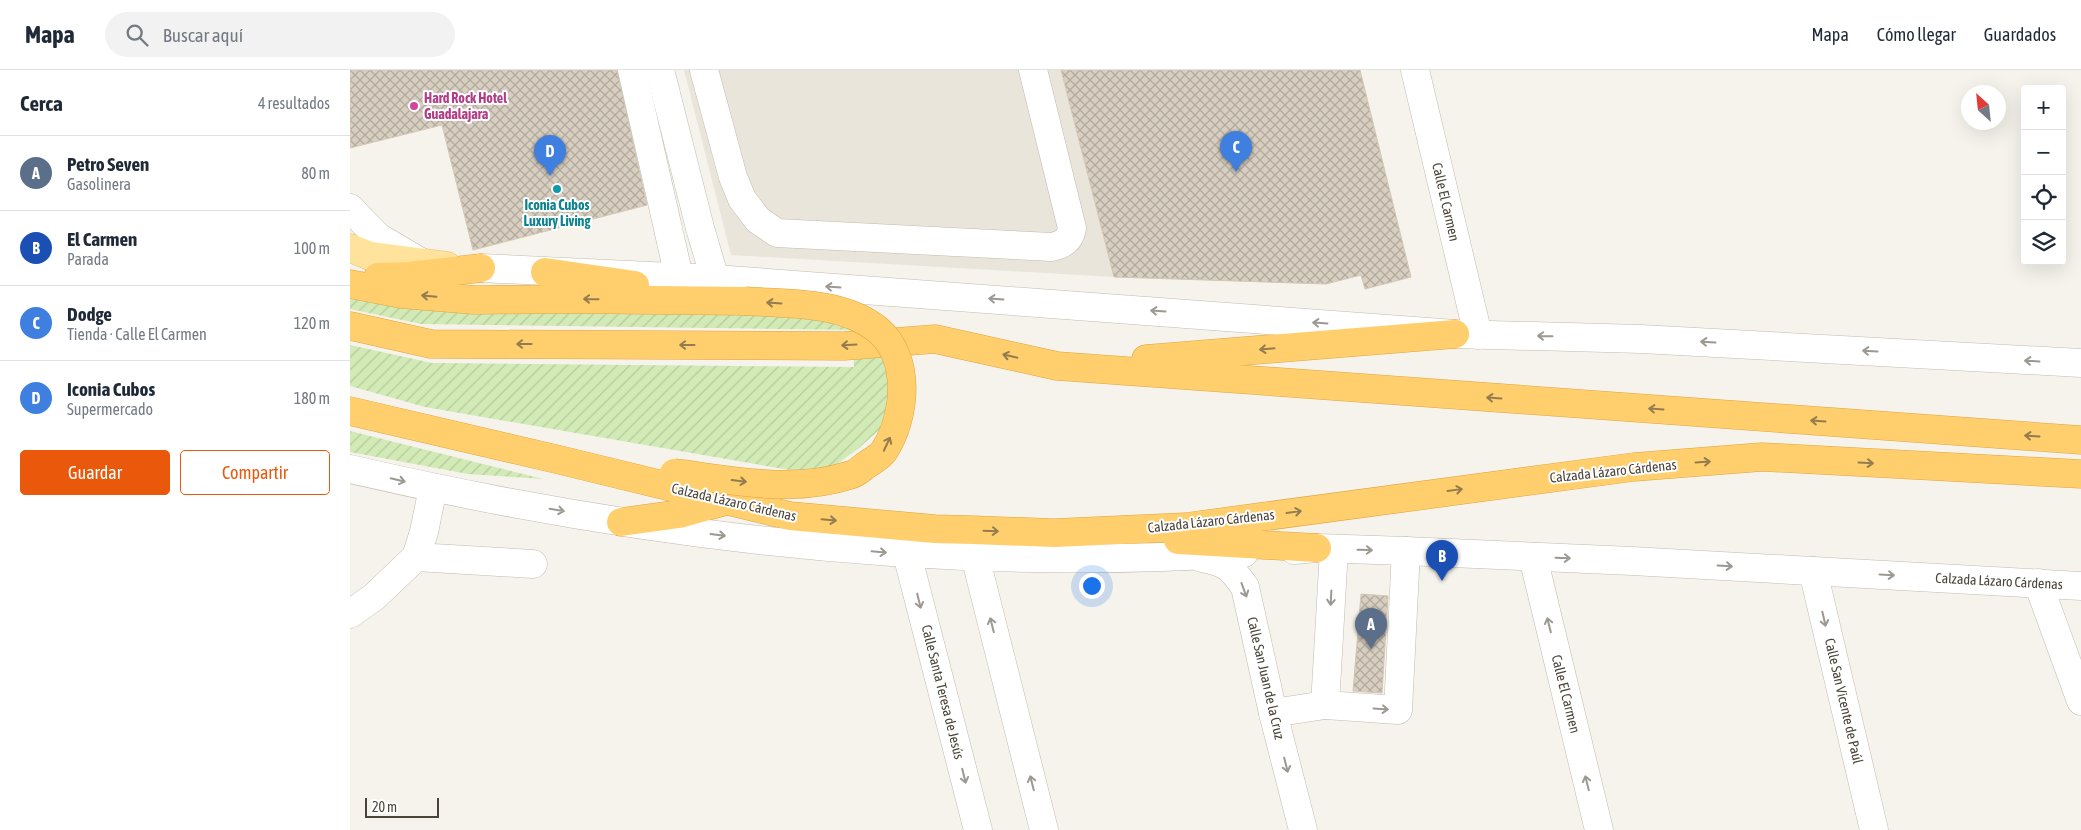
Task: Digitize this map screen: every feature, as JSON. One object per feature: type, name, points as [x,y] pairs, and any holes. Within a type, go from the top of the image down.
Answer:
[{"type":"highway","points":[[350,277],[408,276],[481,268]]},
{"type":"highway","points":[[545,272],[745,301]]},
{"type":"highway","points":[[350,284],[401,294],[475,300],[745,301],[814,306],[855,316],[877,330],[892,347],[901,374],[902,403],[897,423],[883,453],[853,475],[819,484],[780,486],[560,460]]},
{"type":"highway","points":[[350,326],[431,344],[844,346],[935,339],[1057,366],[2081,440]]},
{"type":"highway","points":[[1057,366],[1467,334]]},
{"type":"highway","name":"Calzada Lázaro Cárdenas","points":[[350,411],[790,516],[935,529],[1054,533],[1186,526],[1634,467],[1762,457],[2081,474]]},
{"type":"highway","points":[[620,522],[679,514],[726,501]]},
{"type":"highway","points":[[1054,533],[1326,549]]},
{"type":"main road","points":[[350,248],[370,256],[426,264],[481,268]]},
{"type":"street","points":[[632,70],[679,277]]},
{"type":"street","points":[[660,70],[700,228],[715,278]]},
{"type":"street","points":[[704,70],[733,177],[742,199],[758,220],[777,232],[1052,247],[1062,245],[1071,235],[1072,228],[1033,70]]},
{"type":"street","name":"Calle El Carmen","points":[[1415,70],[1467,334]]},
{"type":"street","points":[[350,208],[378,237],[426,264]]},
{"type":"street","points":[[481,268],[715,278],[1467,334],[1642,339],[2081,363]]},
{"type":"street","points":[[350,469],[433,488],[620,522],[794,545],[907,554],[1064,559],[1193,556]]},
{"type":"street","points":[[350,614],[374,597],[416,557],[424,532],[433,488]]},
{"type":"street","points":[[1325,704],[1326,549]]},
{"type":"street","name":"Calzada Lázaro Cárdenas","points":[[1193,556],[1326,549],[1406,551],[2081,586]]},
{"type":"street","points":[[1273,713],[1325,704],[1398,710],[1406,551]]},
{"type":"street","name":"Calle Santa Teresa de Jesús","points":[[907,554],[978,830]]},
{"type":"street","points":[[975,556],[1044,830]]},
{"type":"street","name":"Calle San Juan de la Cruz","points":[[1193,556],[1222,562],[1234,571],[1245,587],[1273,713],[1303,830]]},
{"type":"street","points":[[416,557],[533,564]]},
{"type":"street","name":"Calle El Carmen","points":[[1533,557],[1599,830]]},
{"type":"street","name":"Calle San Vicente de Paúl","points":[[1813,571],[1874,830]]},
{"type":"street","points":[[2038,583],[2081,701]]},
{"type":"shaded area","points":[[684,70],[1061,70],[1114,277],[731,255]]},
{"type":"green space","points":[[350,290],[744,306],[853,322],[882,358],[889,379],[889,403],[879,430],[859,448],[837,464],[807,473],[425,407],[350,386],[350,345],[432,363],[854,367],[852,330],[421,324],[350,309]]},
{"type":"green space","points":[[350,431],[543,479],[468,474],[350,452]]},
{"type":"building","points":[[350,70],[617,70],[647,205],[473,250],[442,125],[350,148]]},
{"type":"building","points":[[1061,70],[1360,70],[1411,277],[1365,289],[1361,275],[1326,284],[1114,277]]},
{"type":"building","points":[[1361,594],[1388,596],[1382,693],[1353,691]]},
{"type":"place","name":"Hard Rock Hotel Guadalajara","points":[[414,106]]},
{"type":"place","name":"Dodge","points":[[1236,172]]},
{"type":"place","name":"Iconia Cubos","points":[[550,176]]},
{"type":"place","name":"Iconia Cubos Luxury Living","points":[[557,189]]},
{"type":"place","name":"El Carmen","points":[[1442,581]]},
{"type":"place","name":"Petro Seven","points":[[1371,649]]}]
